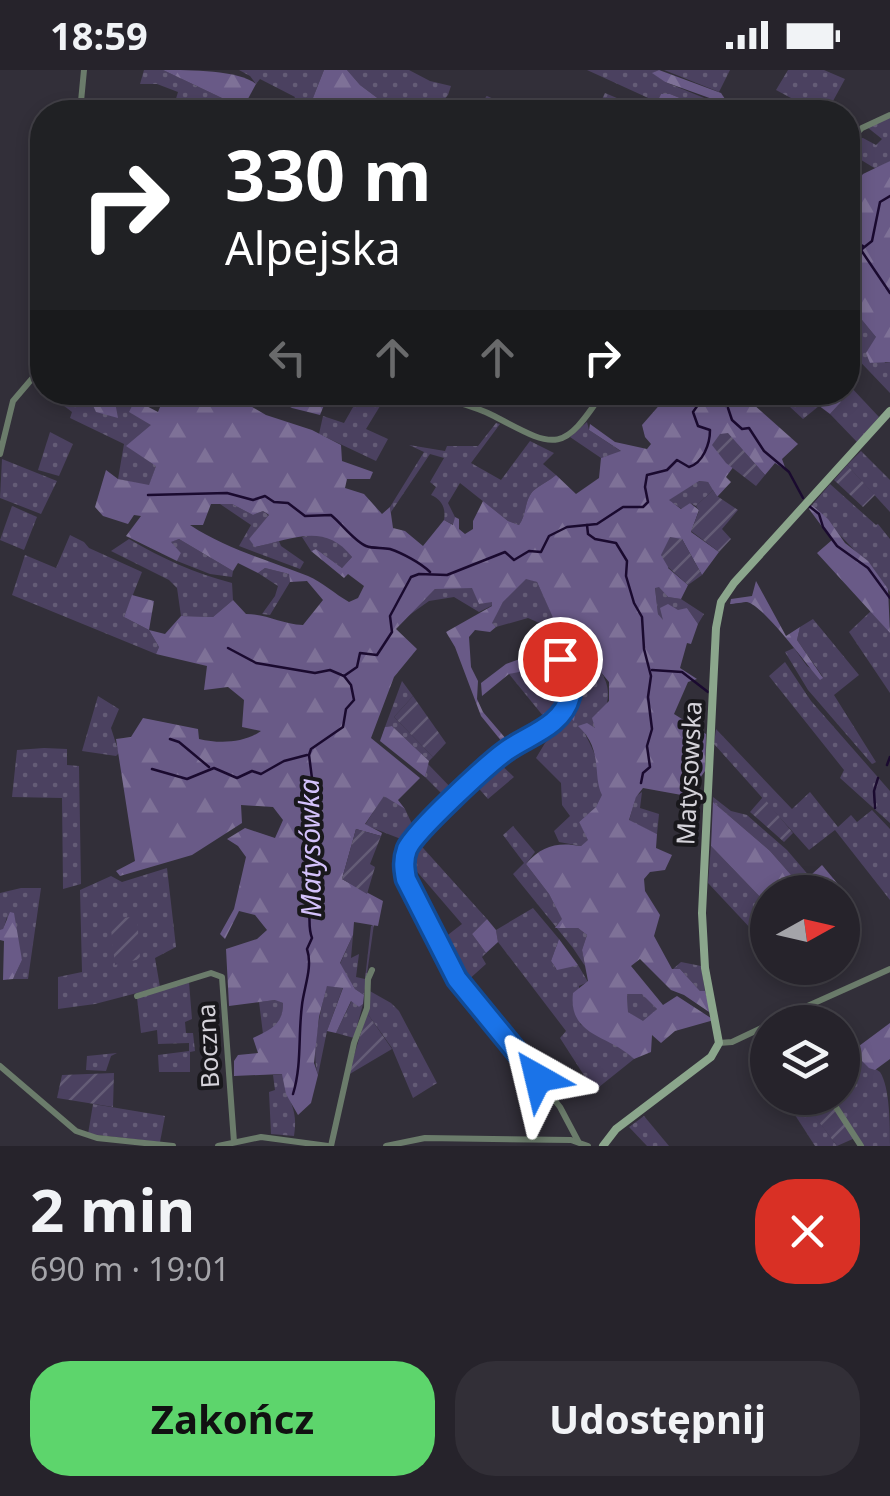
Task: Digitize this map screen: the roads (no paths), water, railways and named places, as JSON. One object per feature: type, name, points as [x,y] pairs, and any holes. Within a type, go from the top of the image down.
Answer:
[{"type":"street","points":[[81,100],[84,70]]},
{"type":"street","points":[[860,130],[890,115]]},
{"type":"street","points":[[0,454],[13,401],[30,381]]},
{"type":"street","points":[[470,405],[530,437],[549,442],[584,422],[595,405]]},
{"type":"street","name":"Matysowska","points":[[719,1043],[702,930],[719,609],[729,589],[890,411]]},
{"type":"street","points":[[560,659],[570,688],[561,713],[541,732],[497,758],[414,837],[403,865],[445,961],[560,1107],[578,1141]]},
{"type":"street","points":[[811,1005],[890,968]]},
{"type":"street","points":[[218,1146],[276,1137],[330,1146],[372,970]]},
{"type":"street","name":"Boczna","points":[[138,996],[211,973],[222,977],[234,1142]]},
{"type":"street","points":[[603,1146],[616,1129],[712,1058],[719,1043],[750,1034]]},
{"type":"street","points":[[0,1066],[76,1132],[130,1144],[174,1146]]},
{"type":"street","points":[[841,1115],[862,1146]]},
{"type":"street","points":[[386,1146],[425,1138],[578,1141],[588,1146]]},
{"type":"waterway","name":"Matysówka","points":[[860,250],[872,241],[880,202],[890,196]]},
{"type":"waterway","points":[[861,250],[890,293]]},
{"type":"waterway","name":"Matysówka","points":[[293,1094],[309,970],[307,949],[312,938],[307,903],[311,896],[308,875],[314,794],[309,755],[311,749],[343,727],[346,709],[354,700],[344,676],[357,667],[360,653],[377,655],[392,632],[390,616],[411,577],[447,575],[505,552],[514,560],[529,551],[541,552],[549,536],[567,527],[597,524],[623,507],[643,507],[648,502],[647,475],[667,470],[677,460],[689,467],[702,457],[710,430],[698,426],[693,412],[698,405]]},
{"type":"waterway","points":[[728,408],[732,420],[742,429],[749,428],[764,451],[789,472],[803,498]]},
{"type":"waterway","points":[[148,495],[227,493],[253,500],[265,496],[274,502],[288,503],[305,516],[331,515],[362,544],[395,551],[430,572]]},
{"type":"waterway","points":[[809,506],[819,514],[837,546],[868,568],[890,598]]},
{"type":"waterway","points":[[587,525],[588,534],[616,543],[627,561],[626,576],[642,617],[651,676],[648,697],[652,729],[647,746],[650,767],[643,773],[641,783]]},
{"type":"waterway","points":[[228,648],[256,663],[315,673],[330,670],[344,676]]},
{"type":"waterway","points":[[652,670],[682,672],[708,692]]},
{"type":"waterway","points":[[170,739],[209,767]]},
{"type":"waterway","points":[[152,769],[187,779],[214,768],[237,778],[252,771],[261,774],[284,761],[307,755]]},
{"type":"waterway","points":[[887,765],[890,757]]},
{"type":"waterway","points":[[875,808],[878,778]]}]
